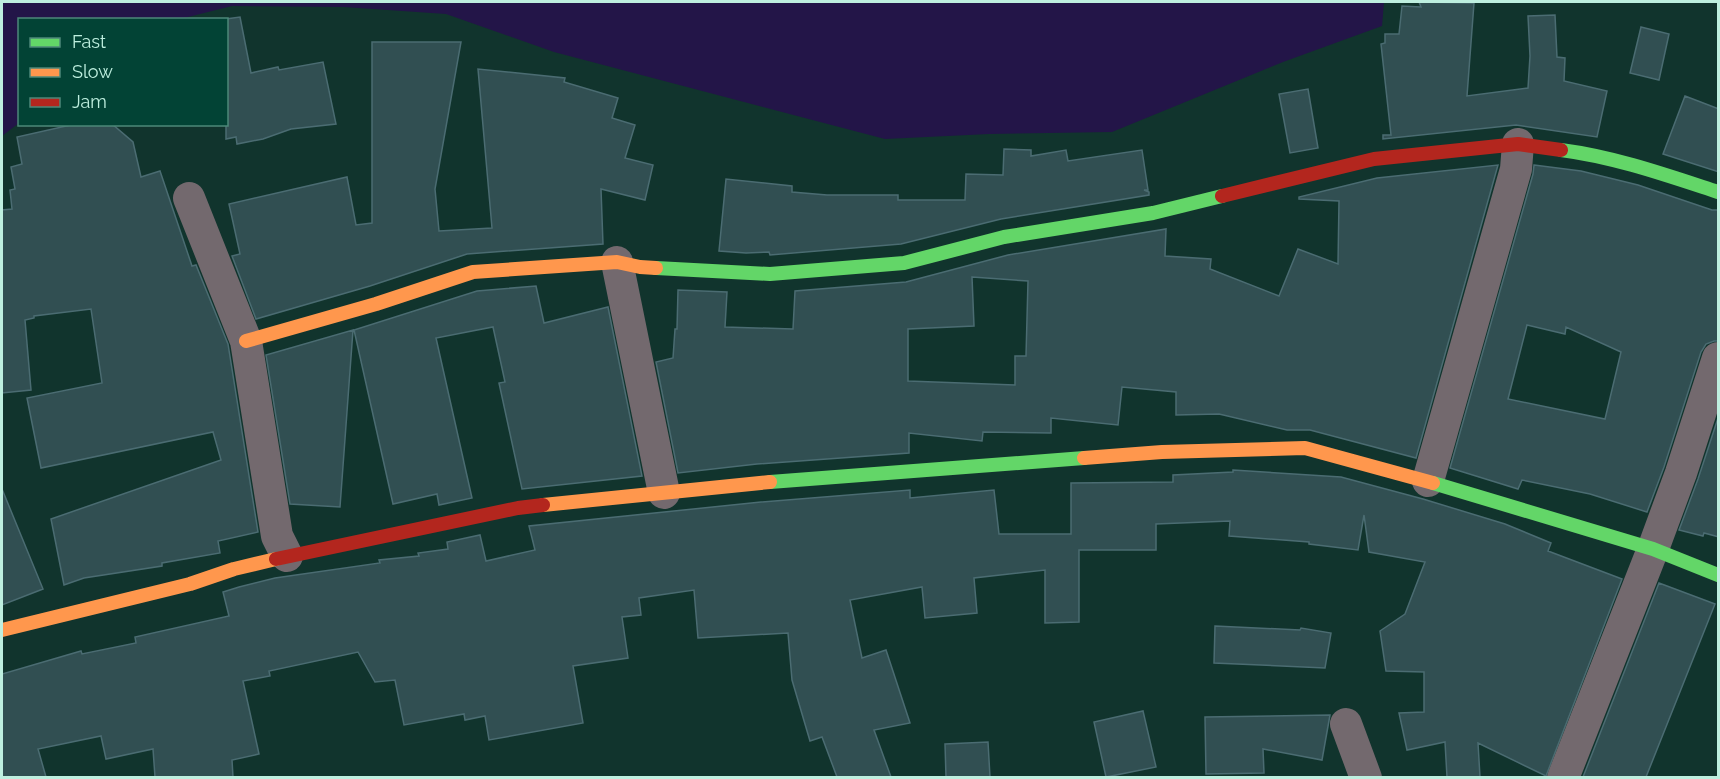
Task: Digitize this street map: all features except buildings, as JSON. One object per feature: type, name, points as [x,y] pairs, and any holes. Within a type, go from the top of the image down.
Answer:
[{"type":"main road","points":[[246,341],[376,304],[473,272],[617,262],[640,267],[770,274],[904,263],[1005,237],[1153,213],[1374,159],[1518,144],[1584,153],[1643,167],[1719,192]]},
{"type":"main road","points":[[2,630],[190,584],[287,556],[518,508],[759,483],[1162,452],[1305,448],[1428,481],[1653,549],[1719,575]]},
{"type":"street","points":[[1428,481],[1516,170],[1518,144]]},
{"type":"street","points":[[189,198],[246,341],[277,536],[287,556]]},
{"type":"street","points":[[617,262],[664,493]]},
{"type":"street","points":[[1563,777],[1653,549],[1719,358]]},
{"type":"street","points":[[1346,723],[1366,777]]},
{"type":"shaded area","points":[[2,2],[1384,2],[1382,26],[1283,62],[1112,132],[885,139],[554,52],[446,14],[344,7],[232,6],[184,18],[18,18],[18,124],[2,136]]},
{"type":"traffic: fast","points":[[1561,150],[1621,162],[1718,192]]},
{"type":"traffic: fast","points":[[656,268],[770,274],[904,263],[1004,237],[1153,213],[1222,196]]},
{"type":"traffic: fast","points":[[770,482],[1084,458]]},
{"type":"traffic: fast","points":[[1433,483],[1653,549],[1718,575]]},
{"type":"traffic: slow","points":[[246,341],[376,304],[473,272],[617,262],[656,268]]},
{"type":"traffic: slow","points":[[1084,458],[1162,452],[1305,448],[1433,483]]},
{"type":"traffic: slow","points":[[543,505],[770,482]]},
{"type":"traffic: slow","points":[[2,630],[190,584],[234,569],[276,559]]},
{"type":"traffic: jam","points":[[1222,196],[1374,159],[1518,144],[1561,150]]},
{"type":"traffic: jam","points":[[276,559],[518,508],[543,505]]}]
